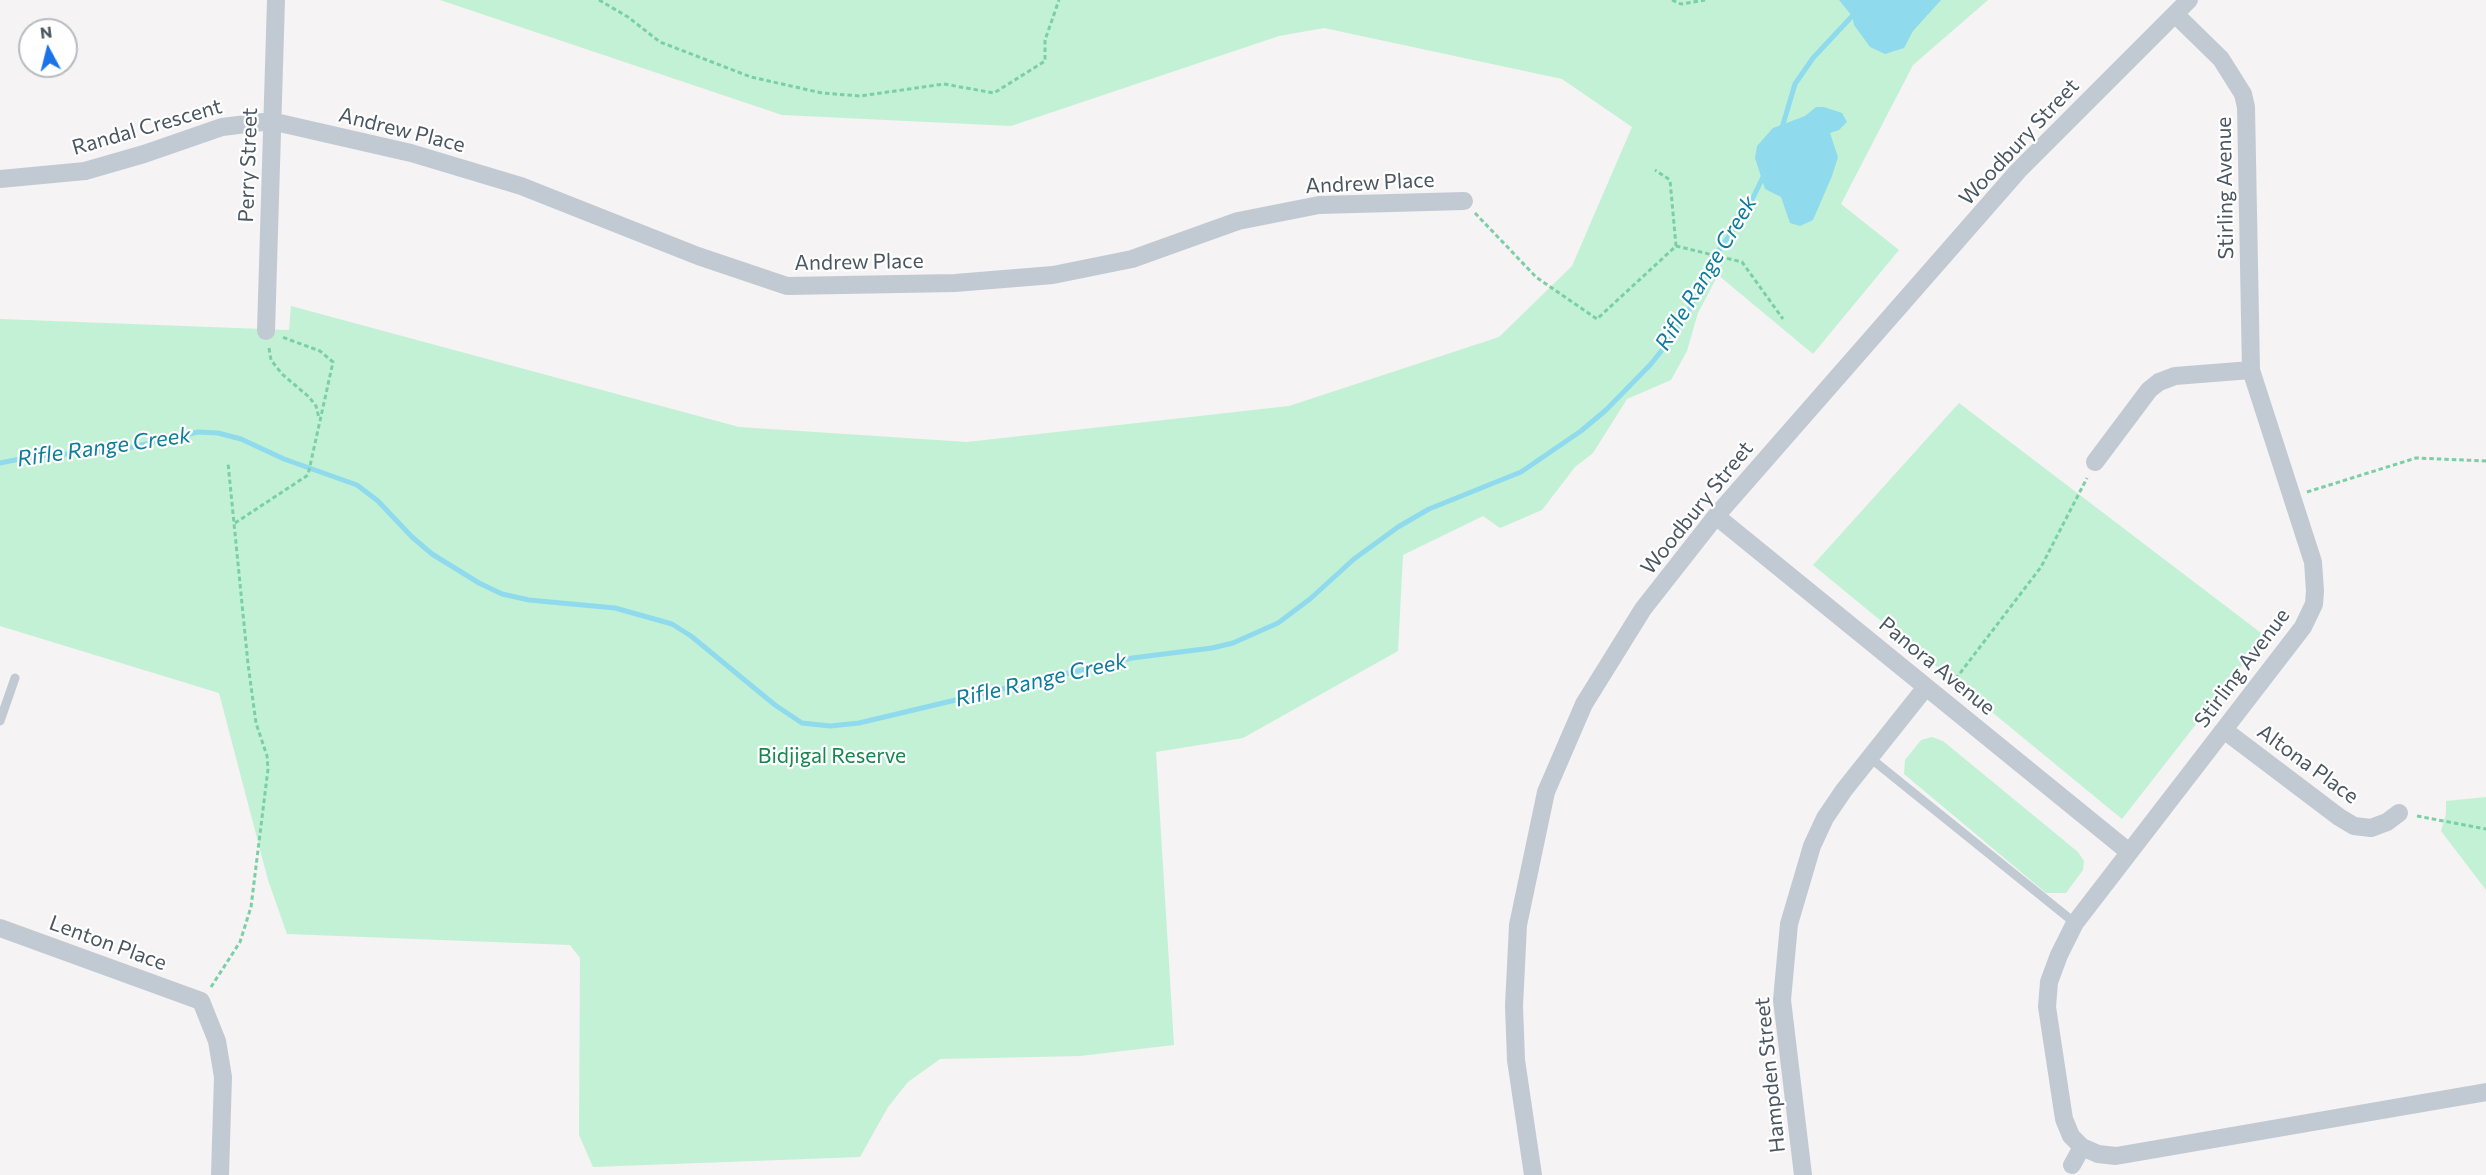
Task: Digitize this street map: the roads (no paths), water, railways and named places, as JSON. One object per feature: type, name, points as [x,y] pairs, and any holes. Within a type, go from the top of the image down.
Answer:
[{"type":"street","name":"Perry Street","points":[[266,331],[276,0]]},
{"type":"street","name":"Woodbury Street","points":[[1533,1175],[1516,1060],[1514,1006],[1518,925],[1546,792],[1584,704],[1643,609],[1716,516],[2018,171],[2189,0]]},
{"type":"street","name":"Stirling Avenue","points":[[2082,1147],[2071,1136],[2064,1119],[2046,995],[2052,969],[2075,923],[2302,627],[2314,604],[2313,562],[2251,369],[2246,107],[2243,94],[2221,59],[2175,14]]},
{"type":"street","name":"Randal Crescent","points":[[0,179],[85,171],[144,154],[222,127],[271,121]]},
{"type":"street","name":"Andrew Place","points":[[271,121],[411,153],[521,186],[698,256],[787,286],[955,283],[1053,275],[1132,259],[1238,221],[1319,205],[1464,201]]},
{"type":"street","points":[[2096,462],[2149,390],[2158,382],[2175,376],[2251,369]]},
{"type":"street","name":"Panora Avenue","points":[[1716,516],[2129,852]]},
{"type":"street","name":"Hampden Street","points":[[1803,1175],[1782,1000],[1789,924],[1812,846],[1825,818],[1926,687]]},
{"type":"street","name":"Altona Place","points":[[2224,730],[2354,826],[2371,828],[2387,822],[2399,813]]},
{"type":"street","name":"Lenton Place","points":[[0,928],[201,1001],[217,1041],[222,1068],[224,1092],[220,1175]]},
{"type":"street","points":[[2072,1165],[2082,1147],[2098,1154],[2116,1156],[2486,1092]]},
{"type":"lane","points":[[0,721],[15,678]]},
{"type":"lane","points":[[1869,758],[2075,923]]},
{"type":"water","points":[[1839,0],[1941,0],[1913,31],[1904,48],[1885,54],[1870,47],[1854,25],[1852,16]]},
{"type":"water","points":[[1816,107],[1842,113],[1847,122],[1839,130],[1830,133],[1838,157],[1832,176],[1813,220],[1800,226],[1790,223],[1781,197],[1765,189],[1755,158],[1757,146],[1773,128],[1805,116]]},
{"type":"waterway","name":"Rifle Range Creek","points":[[1781,131],[1795,84],[1813,58],[1856,12]]},
{"type":"waterway","name":"Rifle Range Creek","points":[[0,463],[35,456],[115,451],[198,432],[218,433],[241,439],[284,459],[357,485],[378,501],[412,537],[432,554],[479,583],[502,594],[529,600],[615,608],[672,624],[691,636],[775,705],[802,723],[830,726],[859,723],[1132,658],[1212,648],[1233,643],[1278,623],[1310,599],[1354,559],[1398,527],[1429,509],[1521,472],[1581,431],[1606,410],[1651,364],[1670,340],[1688,312],[1717,253],[1746,212],[1765,173]]},
{"type":"park label","name":"Bidjigal Reserve","points":[[832,756]]}]
